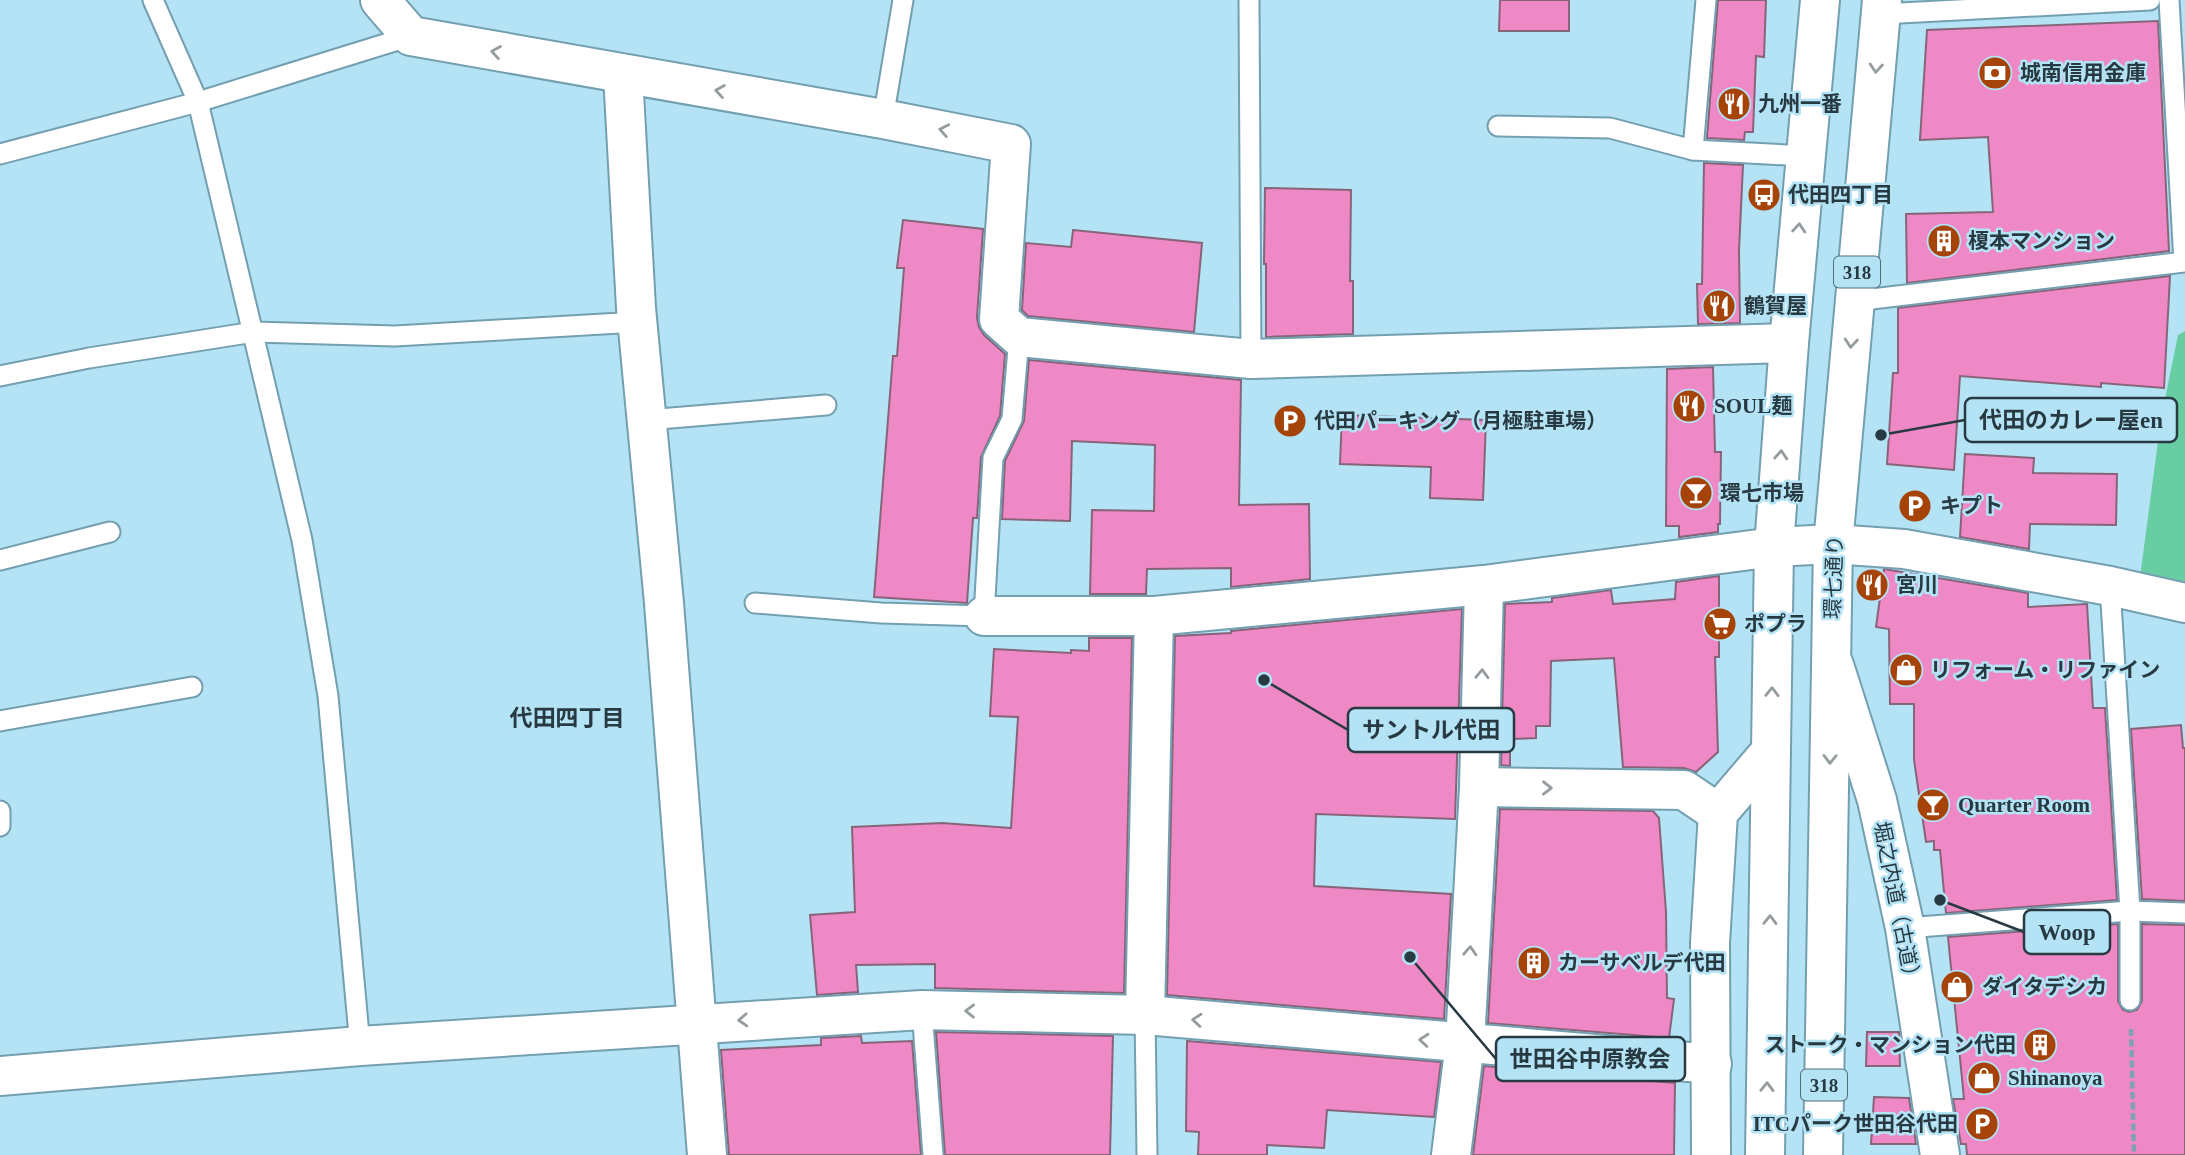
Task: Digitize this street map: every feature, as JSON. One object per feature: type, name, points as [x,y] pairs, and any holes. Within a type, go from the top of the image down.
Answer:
[{"type":"street","points":[[380,0],[411,37],[883,119],[1011,144],[999,319],[1019,337],[1251,359],[1789,342]]},
{"type":"street","points":[[1765,1155],[1774,547],[1789,342],[1820,0]]},
{"type":"street","name":"環七通り","points":[[1823,1155],[1833,544],[1881,7]]},
{"type":"street","points":[[622,75],[638,321],[664,603],[707,1155]]},
{"type":"street","points":[[984,616],[1154,616],[1484,585],[1774,547],[1833,544],[1904,550],[2110,586],[2185,603]]},
{"type":"street","points":[[1451,1155],[1465,1043],[1479,787],[1484,585]]},
{"type":"street","points":[[1145,1015],[1154,616]]},
{"type":"street","name":"堀之内道（古道）","points":[[1832,659],[1877,800],[1905,928],[1940,1155]]},
{"type":"street","points":[[1711,1155],[1710,943],[1718,813],[1771,751]]},
{"type":"street","points":[[1479,787],[1684,790],[1718,813]]},
{"type":"street","points":[[0,1076],[360,1046],[922,1010],[1145,1015],[1712,1064]]},
{"type":"lane","points":[[153,0],[198,102],[302,540],[328,696],[360,1046]]},
{"type":"lane","points":[[883,119],[903,0]]},
{"type":"lane","points":[[1249,0],[1251,359]]},
{"type":"lane","points":[[1693,150],[1706,0]]},
{"type":"lane","points":[[1881,7],[2150,0]]},
{"type":"lane","points":[[1855,300],[2184,262],[2169,0]]},
{"type":"lane","points":[[0,155],[198,102],[411,37]]},
{"type":"lane","points":[[1498,127],[1610,128],[1693,150],[1806,156]]},
{"type":"lane","points":[[0,376],[89,358],[254,332],[395,336],[638,321]]},
{"type":"lane","points":[[755,603],[881,613],[984,616],[993,458],[1012,419],[1019,337]]},
{"type":"lane","points":[[647,420],[826,405]]},
{"type":"lane","points":[[0,560],[110,532]]},
{"type":"lane","points":[[2110,586],[2130,911],[2130,1000]]},
{"type":"lane","points":[[0,721],[192,687]]},
{"type":"lane","points":[[0,811],[0,826]]},
{"type":"lane","points":[[1905,928],[2130,911],[2185,913]]},
{"type":"lane","points":[[922,1010],[933,1155]]},
{"type":"lane","points":[[1145,1015],[1147,1155]]},
{"type":"path","points":[[2130,1000],[2134,1155]]},
{"type":"green space","points":[[2185,331],[2185,589],[2140,577],[2161,419],[2178,335]]},
{"type":"building","points":[[1500,0],[1569,0],[1569,31],[1499,31]]},
{"type":"building","points":[[1718,0],[1766,0],[1764,57],[1756,56],[1753,132],[1745,132],[1744,140],[1707,138]]},
{"type":"building","points":[[2158,21],[2169,251],[1907,283],[1906,214],[1993,212],[1988,137],[1920,140],[1927,30]]},
{"type":"building","points":[[1704,163],[1743,165],[1739,250],[1740,323],[1698,324],[1697,284],[1702,284]]},
{"type":"building","points":[[1265,188],[1351,190],[1350,281],[1353,281],[1353,334],[1266,337]]},
{"type":"building","points":[[903,220],[983,229],[977,318],[984,335],[1005,354],[1000,416],[981,457],[977,518],[973,518],[967,603],[874,597],[893,356],[897,356],[904,268],[897,268]]},
{"type":"building","points":[[1073,230],[1202,243],[1194,332],[1028,316],[1022,310],[1026,243],[1071,247]]},
{"type":"building","points":[[2170,276],[2164,388],[2101,383],[2101,387],[1960,376],[1954,470],[1887,464],[1893,373],[1898,373],[1898,308]]},
{"type":"building","points":[[1029,360],[1241,380],[1239,505],[1309,504],[1310,579],[1231,587],[1231,568],[1147,569],[1146,594],[1090,594],[1092,510],[1154,511],[1155,445],[1072,441],[1070,521],[1002,519],[1005,461],[1024,421]]},
{"type":"building","points":[[1713,367],[1715,452],[1721,452],[1720,524],[1718,532],[1679,537],[1679,526],[1666,526],[1667,369]]},
{"type":"building","points":[[1342,415],[1486,420],[1483,500],[1430,498],[1431,467],[1340,464]]},
{"type":"building","points":[[1965,454],[2034,458],[2033,473],[2117,474],[2116,525],[2030,524],[2029,549],[1960,537]]},
{"type":"building","points":[[1884,569],[2028,593],[2028,607],[2087,604],[2093,708],[2105,708],[2117,900],[1946,913],[1940,850],[1934,850],[1934,841],[1926,842],[1914,760],[1914,704],[1890,704],[1889,629],[1876,627]]},
{"type":"building","points":[[1719,576],[1719,657],[1715,657],[1718,752],[1696,772],[1684,768],[1623,767],[1614,658],[1551,661],[1550,726],[1536,726],[1536,738],[1510,739],[1510,766],[1501,765],[1505,604],[1552,602],[1552,598],[1611,590],[1613,604],[1675,599],[1676,582]]},
{"type":"building","points":[[1462,609],[1455,819],[1316,814],[1314,886],[1451,894],[1444,1019],[1167,995],[1175,636],[1231,633]]},
{"type":"building","points":[[1089,638],[1132,638],[1124,993],[935,988],[935,964],[856,965],[858,992],[817,995],[810,915],[855,912],[852,827],[942,823],[1011,828],[1018,717],[990,716],[994,649],[1071,653],[1071,650],[1089,651]]},
{"type":"building","points":[[2181,725],[2185,748],[2185,901],[2142,899],[2131,729]]},
{"type":"building","points":[[1500,809],[1653,811],[1659,818],[1666,912],[1667,998],[1674,999],[1669,1038],[1488,1023]]},
{"type":"building","points":[[2118,924],[2118,1001],[2123,1010],[2129,1012],[2137,1010],[2142,1001],[2142,924],[2185,925],[2185,1155],[1967,1155],[1966,1144],[1961,1144],[1953,1099],[1964,1099],[1948,937]]},
{"type":"building","points":[[936,1032],[1113,1036],[1110,1155],[945,1155]]},
{"type":"building","points":[[1867,1032],[1899,1032],[1900,1066],[1866,1066]]},
{"type":"building","points":[[861,1036],[862,1043],[912,1041],[921,1155],[729,1155],[721,1050],[821,1045],[821,1038]]},
{"type":"building","points":[[1187,1041],[1441,1062],[1434,1117],[1327,1110],[1324,1148],[1267,1145],[1267,1155],[1198,1155],[1199,1132],[1186,1131]]},
{"type":"building","points":[[1484,1066],[1675,1083],[1674,1155],[1473,1155]]},
{"type":"building","points":[[1874,1097],[1909,1098],[1916,1144],[1871,1144]]},
{"type":"place","name":"城南信用金庫","points":[[1995,73]]},
{"type":"place","name":"九州一番","points":[[1734,104]]},
{"type":"place","name":"代田四丁目","points":[[1764,195]]},
{"type":"place","name":"榎本マンション","points":[[1944,241]]},
{"type":"place","name":"鶴賀屋","points":[[1719,306]]},
{"type":"place","name":"SOUL麺","points":[[1689,406]]},
{"type":"place","name":"代田パーキング（月極駐車場）","points":[[1290,421]]},
{"type":"place","name":"代田のカレー屋en","points":[[1881,435]]},
{"type":"place","name":"環七市場","points":[[1696,493]]},
{"type":"place","name":"キプト","points":[[1915,506]]},
{"type":"place","name":"宮川","points":[[1872,585]]},
{"type":"place","name":"ポプラ","points":[[1720,624]]},
{"type":"place","name":"リフォーム・リファイン","points":[[1906,670]]},
{"type":"place","name":"サントル代田","points":[[1264,680]]},
{"type":"place","name":"Quarter Room","points":[[1933,805]]},
{"type":"place","name":"Woop","points":[[1940,900]]},
{"type":"place","name":"世田谷中原教会","points":[[1410,957]]},
{"type":"place","name":"カーサベルデ代田","points":[[1534,963]]},
{"type":"place","name":"ダイタデシカ","points":[[1957,987]]},
{"type":"place","name":"ストーク・マンション代田","points":[[2040,1045]]},
{"type":"place","name":"Shinanoya","points":[[1984,1078]]},
{"type":"place","name":"ITCパーク世田谷代田","points":[[1982,1124]]},
{"type":"district","name":"代田四丁目","points":[[567,718]]}]
